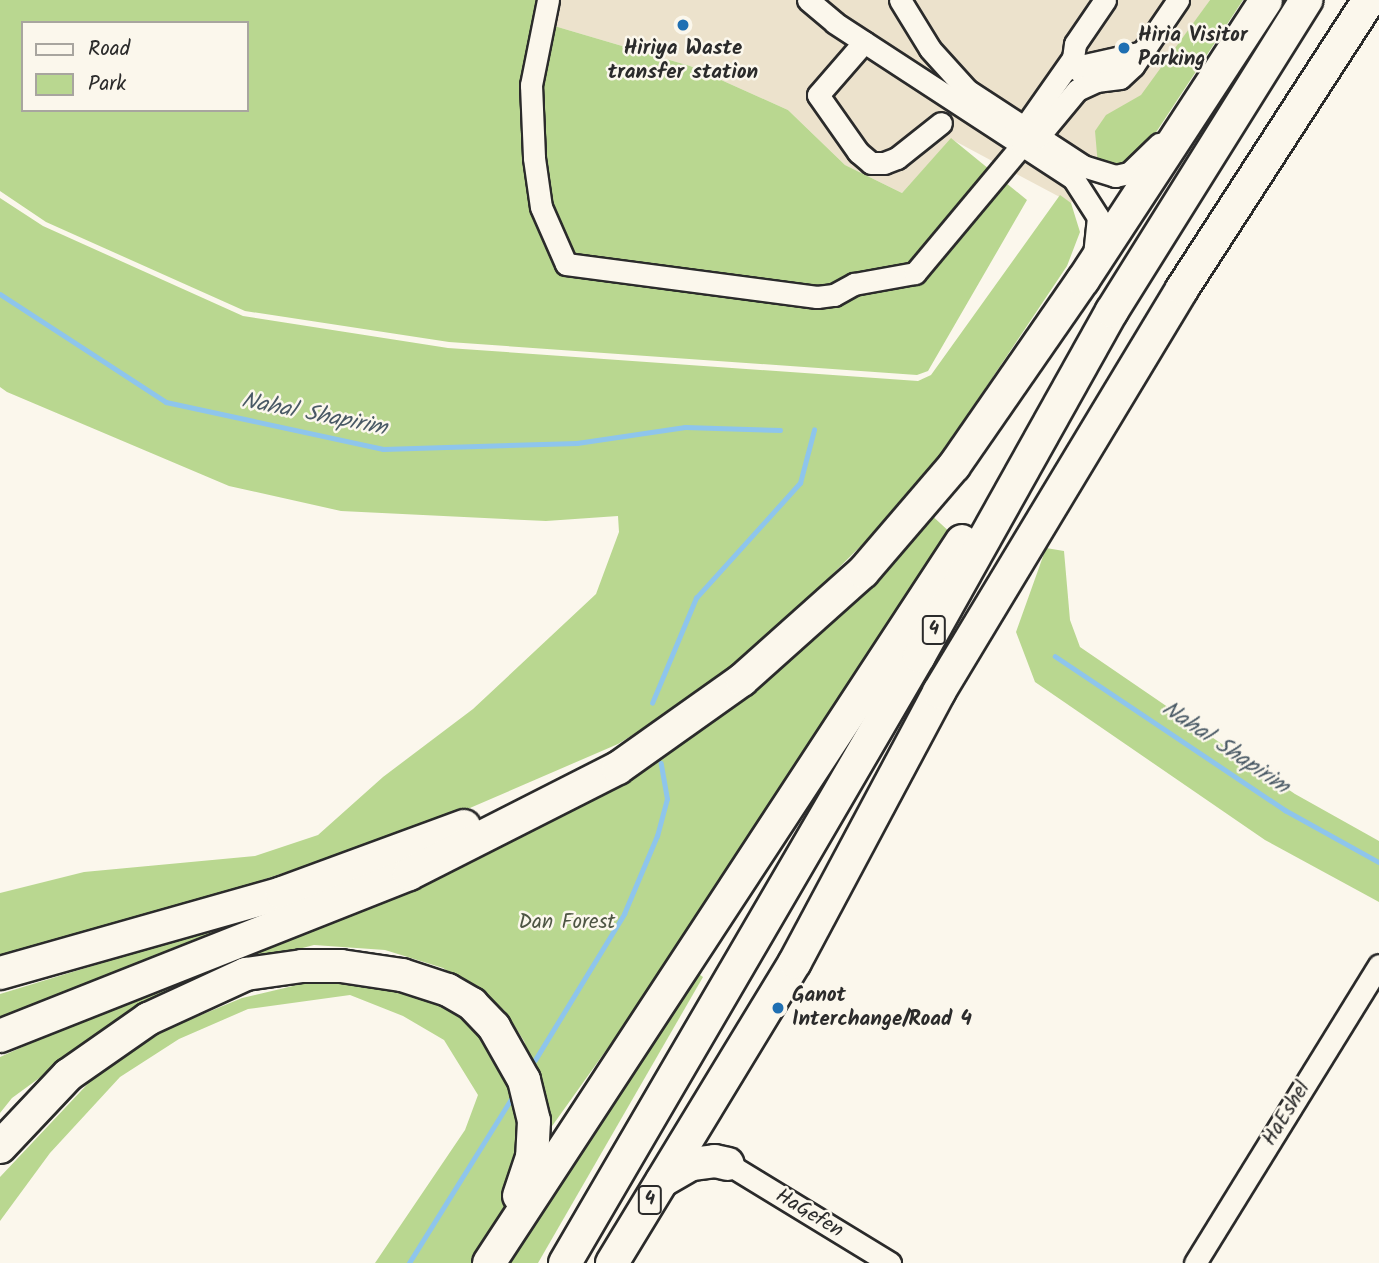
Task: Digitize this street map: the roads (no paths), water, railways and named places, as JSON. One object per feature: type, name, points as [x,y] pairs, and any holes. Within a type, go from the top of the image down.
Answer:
[{"type":"highway","points":[[0,1036],[410,874],[575,793],[685,724],[810,622],[899,533],[954,466],[1083,280],[1266,0]]},
{"type":"highway","name":"4","points":[[565,1263],[919,656],[1112,311],[1306,0]]},
{"type":"highway","name":"4","points":[[612,1263],[708,1101],[795,962],[939,692],[1182,289],[1369,0]]},
{"type":"highway","points":[[491,1260],[1112,311]]},
{"type":"highway","points":[[0,973],[269,897],[403,851],[685,724]]},
{"type":"highway","points":[[0,1147],[68,1075],[148,1019],[218,984],[270,969],[302,966],[341,966],[402,975],[448,990],[472,1004],[512,1052],[527,1090],[534,1121],[531,1157],[491,1260]]},
{"type":"highway","points":[[708,1101],[710,1139],[728,1164]]},
{"type":"highway","points":[[662,1181],[692,1164],[715,1161],[728,1164]]},
{"type":"street","points":[[548,0],[531,85],[532,137],[541,207],[566,264],[817,297],[834,295],[854,284],[915,273],[1028,137],[1077,90],[1096,81],[1119,78],[1143,52],[1178,0]]},
{"type":"street","points":[[808,0],[862,40],[1028,137],[1097,173],[1129,173],[1201,99]]},
{"type":"street","points":[[836,0],[846,24],[862,40]]},
{"type":"street","points":[[900,0],[930,49],[967,90],[1028,137],[1073,178],[1093,205],[1099,232],[1083,280]]},
{"type":"street","points":[[1028,137],[1071,65],[1075,44],[1105,0]]},
{"type":"street","points":[[862,40],[818,95],[858,152],[870,163],[884,163],[941,123]]},
{"type":"street","points":[[1071,65],[1143,52]]},
{"type":"street","points":[[1071,65],[1084,78],[1096,81]]},
{"type":"street","name":"HaEshel","points":[[1195,1263],[1379,964]]},
{"type":"street","name":"HaGefen","points":[[728,1164],[890,1263]]},
{"type":"waterway","name":"Nahal Shapirim","points":[[0,294],[166,402],[383,449],[577,443],[685,427],[780,430]]},
{"type":"waterway","points":[[652,703],[696,598],[800,483],[814,430]]},
{"type":"waterway","name":"Nahal Shapirim","points":[[1055,656],[1285,810],[1379,862]]},
{"type":"waterway","points":[[535,1060],[624,914],[657,836],[667,799],[661,764]]},
{"type":"waterway","points":[[409,1263],[514,1094]]},
{"type":"place","name":"Hiriya Waste transfer station","points":[[683,25]]},
{"type":"place","name":"Hiria Visitor Parking","points":[[1124,48]]},
{"type":"place","name":"Ganot Interchange/Road 4","points":[[778,1008]]},
{"type":"park label","name":"Dan Forest","points":[[567,923]]}]
